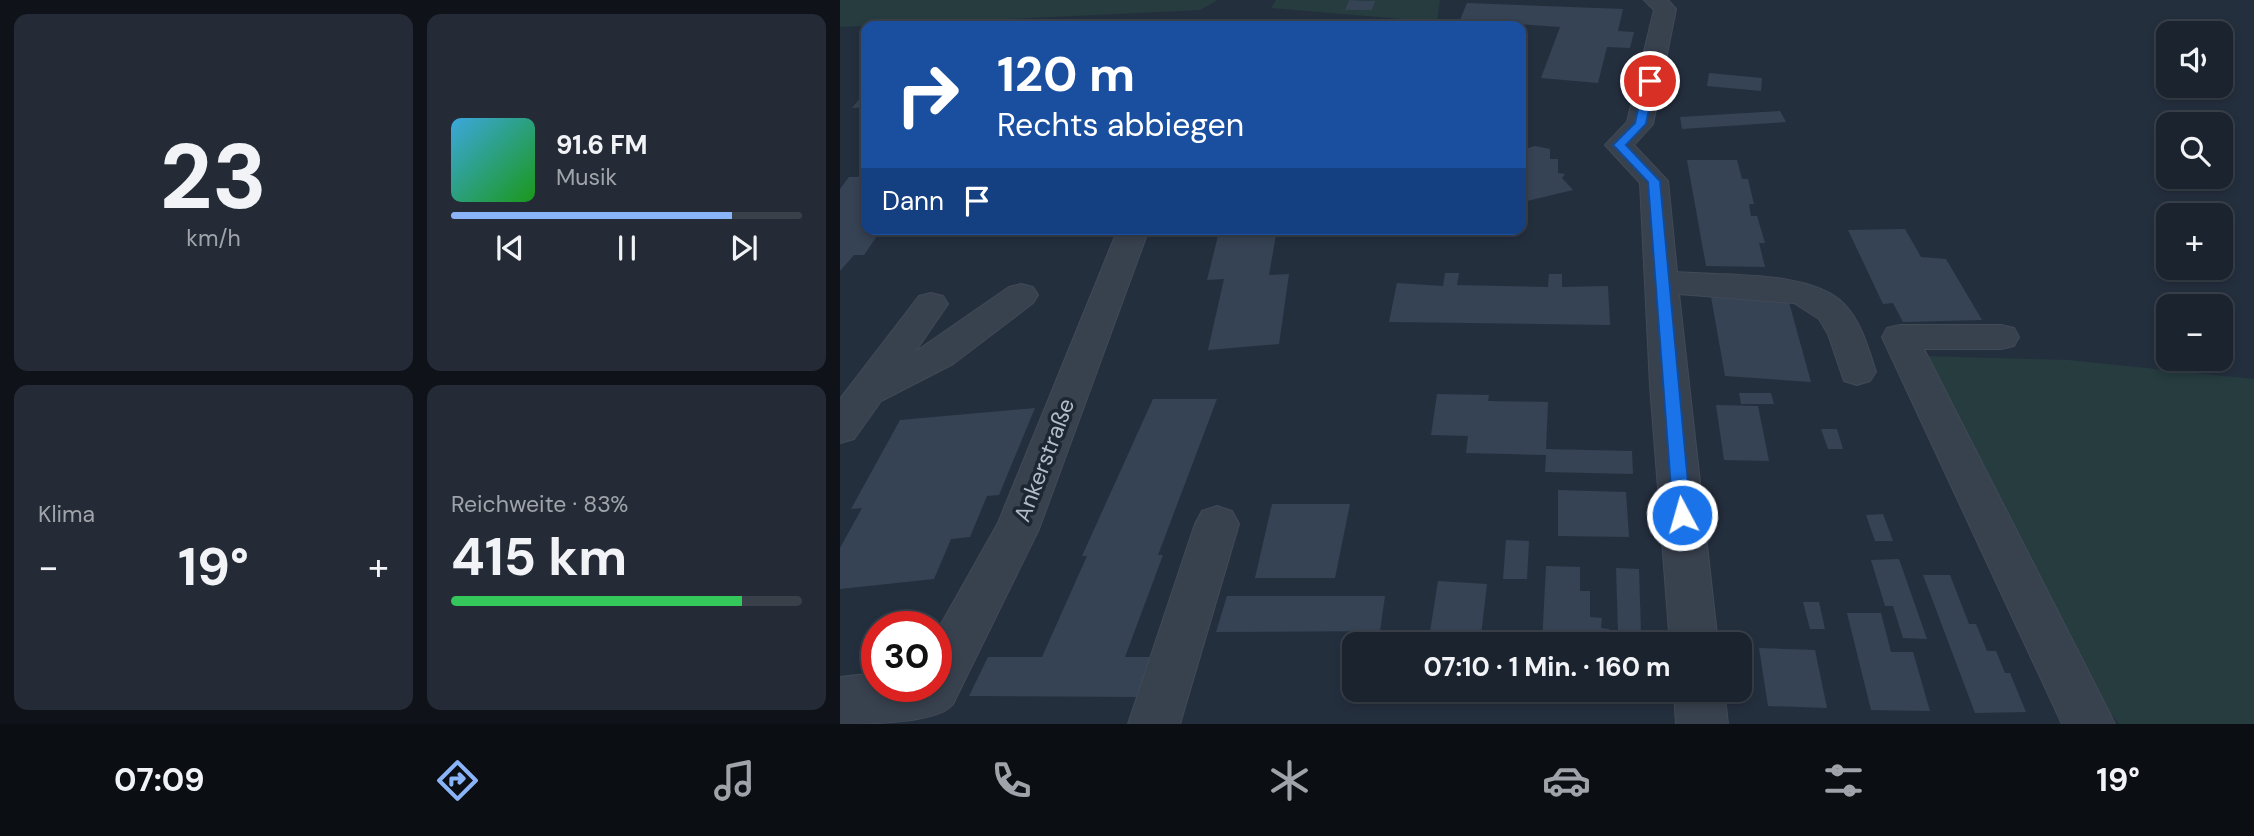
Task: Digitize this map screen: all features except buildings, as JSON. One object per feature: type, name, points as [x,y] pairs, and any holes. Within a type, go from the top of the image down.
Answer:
[{"type":"street","points":[[1655,0],[1665,9],[1640,124],[1619,145],[1654,181],[1693,632]]},
{"type":"street","name":"Ankerstraße","points":[[952,652],[1017,529],[1132,235]]},
{"type":"street","points":[[1662,282],[1802,293],[1816,299],[1831,311],[1846,334],[1857,372]]},
{"type":"street","points":[[871,390],[940,355],[1021,295]]},
{"type":"street","points":[[840,428],[871,390],[932,304]]},
{"type":"street","points":[[2001,337],[1900,337],[2089,724]]},
{"type":"street","points":[[1154,724],[1217,524]]},
{"type":"street","name":"Ankerstraße","points":[[840,702],[861,700]]},
{"type":"street","points":[[1700,702],[1702,724]]},
{"type":"green space","points":[[840,0],[1218,0],[1200,10],[967,21],[861,21],[861,26],[840,27]]},
{"type":"green space","points":[[1276,0],[1440,0],[1437,21],[1271,8]]},
{"type":"green space","points":[[1921,356],[2068,360],[2254,379],[2254,724],[2119,724],[2093,693]]},
{"type":"route","points":[[1650,81],[1640,124],[1619,145],[1654,181],[1682,515]]}]
